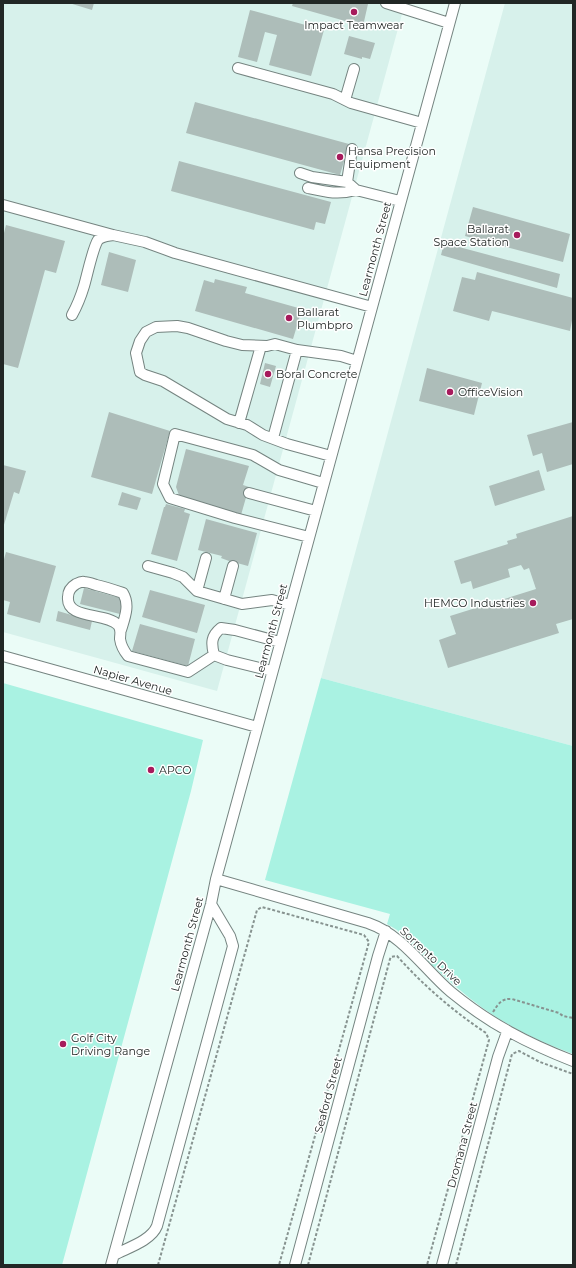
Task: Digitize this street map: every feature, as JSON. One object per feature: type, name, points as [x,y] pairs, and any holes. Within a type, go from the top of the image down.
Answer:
[{"type":"street","name":"Learmonth Street","points":[[111,1265],[211,904],[216,880],[272,671],[455,3]]},
{"type":"street","points":[[391,4],[449,23]]},
{"type":"street","points":[[238,68],[333,94],[351,103],[422,123]]},
{"type":"street","points":[[345,100],[354,69]]},
{"type":"street","points":[[347,182],[352,149]]},
{"type":"street","points":[[300,173],[312,177],[347,182],[356,190],[400,201]]},
{"type":"street","points":[[308,188],[326,193],[344,194],[356,190]]},
{"type":"street","points":[[3,205],[113,235],[145,242],[175,253],[372,307]]},
{"type":"street","points":[[72,315],[84,288],[98,240],[105,236],[113,235]]},
{"type":"street","points":[[331,456],[301,448],[263,435],[247,425],[227,419],[163,381],[140,372],[136,353],[140,341],[146,332],[156,327],[177,326],[242,345],[267,346],[275,344],[296,350],[341,356],[357,361]]},
{"type":"street","points":[[239,423],[261,346]]},
{"type":"street","points":[[273,438],[296,350]]},
{"type":"street","points":[[309,537],[242,520],[170,498],[163,484],[175,434],[253,455],[279,470],[324,483]]},
{"type":"street","points":[[249,493],[316,511]]},
{"type":"street","points":[[197,591],[206,558]]},
{"type":"street","points":[[148,566],[183,577],[197,591],[242,604],[272,600],[290,605]]},
{"type":"street","points":[[224,599],[233,566]]},
{"type":"street","points":[[121,630],[117,624],[107,619],[76,611],[71,608],[68,604],[68,598],[72,587],[77,583],[84,582],[123,593],[127,599],[127,607],[120,640],[124,651],[128,656],[188,672],[214,655]]},
{"type":"street","points":[[214,655],[212,646],[214,634],[221,628],[235,630],[280,642]]},
{"type":"street","points":[[214,655],[227,660],[272,671]]},
{"type":"street","name":"Napier Avenue","points":[[3,656],[257,727]]},
{"type":"street","name":"Sorrento Drive","points":[[216,880],[368,923],[386,931],[396,938],[450,992],[489,1020],[507,1032],[573,1061]]},
{"type":"street","points":[[114,1254],[148,1238],[154,1233],[157,1226],[233,946],[230,936],[211,904]]},
{"type":"street","name":"Seaford Street","points":[[295,1265],[386,931]]},
{"type":"street","name":"Dromana Street","points":[[442,1265],[498,1057],[507,1032]]},
{"type":"path","points":[[158,1265],[257,910],[262,907],[364,934],[369,942],[279,1265]]},
{"type":"path","points":[[308,1265],[390,959],[391,957],[397,956],[422,983],[440,999],[486,1033],[489,1040],[427,1265]]},
{"type":"path","points":[[489,1020],[500,1003],[506,998],[559,1013],[562,1016],[573,1018]]},
{"type":"path","points":[[456,1265],[512,1054],[519,1051],[540,1062],[573,1074]]},
{"type":"shaded area","points":[[3,3],[405,3],[217,691],[3,632]]},
{"type":"shaded area","points":[[505,3],[573,3],[573,746],[321,678]]},
{"type":"green space","points":[[321,678],[573,746],[573,1054],[514,1028],[482,1008],[432,965],[397,930],[387,924],[390,914],[265,880]]},
{"type":"green space","name":"Golf City Driving Range","points":[[3,683],[203,740],[191,791],[62,1265],[3,1265]]},
{"type":"building","points":[[69,3],[94,3],[92,10]]},
{"type":"building","points":[[293,3],[368,4],[363,26],[292,6]]},
{"type":"building","points":[[250,10],[324,30],[311,76],[269,65],[277,35],[265,32],[257,62],[238,57]]},
{"type":"building","points":[[349,36],[375,43],[370,59],[362,57],[362,59],[344,54]]},
{"type":"building","points":[[195,102],[349,144],[340,175],[186,133]]},
{"type":"building","points":[[179,161],[331,202],[325,224],[316,222],[314,230],[171,191]]},
{"type":"building","name":"Ballarat Space Station","points":[[473,207],[570,234],[563,262],[465,236]]},
{"type":"building","points":[[6,225],[65,241],[56,273],[45,270],[18,368],[3,364],[3,237]]},
{"type":"building","name":"Ballarat Space Station","points":[[444,243],[560,274],[557,288],[441,255]]},
{"type":"building","points":[[109,252],[136,260],[128,292],[101,285]]},
{"type":"building","points":[[477,272],[573,298],[573,315],[570,331],[492,311],[489,321],[453,311],[462,277],[475,280]]},
{"type":"building","points":[[215,279],[247,287],[245,293],[302,309],[293,339],[195,311],[204,280],[214,283]]},
{"type":"building","points":[[265,363],[276,366],[270,387],[260,384]]},
{"type":"building","name":"OfficeVision","points":[[427,368],[482,383],[474,415],[419,401]]},
{"type":"building","points":[[109,412],[170,431],[152,494],[91,477]]},
{"type":"building","points":[[573,422],[573,464],[547,472],[542,453],[533,456],[527,435]]},
{"type":"building","points":[[186,449],[249,466],[243,485],[249,487],[241,515],[180,498],[176,487]]},
{"type":"building","points":[[3,465],[26,471],[19,494],[14,492],[3,528]]},
{"type":"building","points":[[539,470],[545,490],[495,506],[489,486]]},
{"type":"building","points":[[122,492],[141,498],[137,510],[118,505]]},
{"type":"building","points":[[166,504],[185,509],[184,512],[190,514],[177,561],[151,554]]},
{"type":"building","name":"HEMCO Industries","points":[[573,516],[573,619],[556,624],[559,633],[448,668],[439,640],[456,634],[450,616],[536,589],[529,568],[524,570],[521,565],[508,569],[510,577],[473,589],[471,581],[461,584],[454,561],[508,544],[507,541],[517,538],[516,534]]},
{"type":"building","points":[[206,519],[257,533],[248,566],[229,562],[221,558],[222,556],[198,550]]},
{"type":"building","points":[[6,552],[56,566],[40,623],[7,614],[10,602],[3,600],[3,563]]},
{"type":"building","points":[[84,588],[124,599],[120,614],[80,604]]},
{"type":"building","points":[[150,590],[205,605],[197,633],[142,617]]},
{"type":"building","points":[[58,611],[92,621],[90,630],[56,621]]},
{"type":"building","points":[[140,624],[195,639],[188,666],[132,651]]},
{"type":"place","name":"Impact Teamwear","points":[[354,12]]},
{"type":"place","name":"Hansa Precision Equipment","points":[[340,157]]},
{"type":"place","name":"Ballarat Space Station","points":[[517,235]]},
{"type":"place","name":"Ballarat Plumbpro","points":[[289,318]]},
{"type":"place","name":"Boral Concrete","points":[[268,374]]},
{"type":"place","name":"OfficeVision","points":[[450,392]]},
{"type":"place","name":"HEMCO Industries","points":[[533,603]]},
{"type":"place","name":"APCO","points":[[151,770]]},
{"type":"place","name":"Golf City Driving Range","points":[[63,1044]]}]
